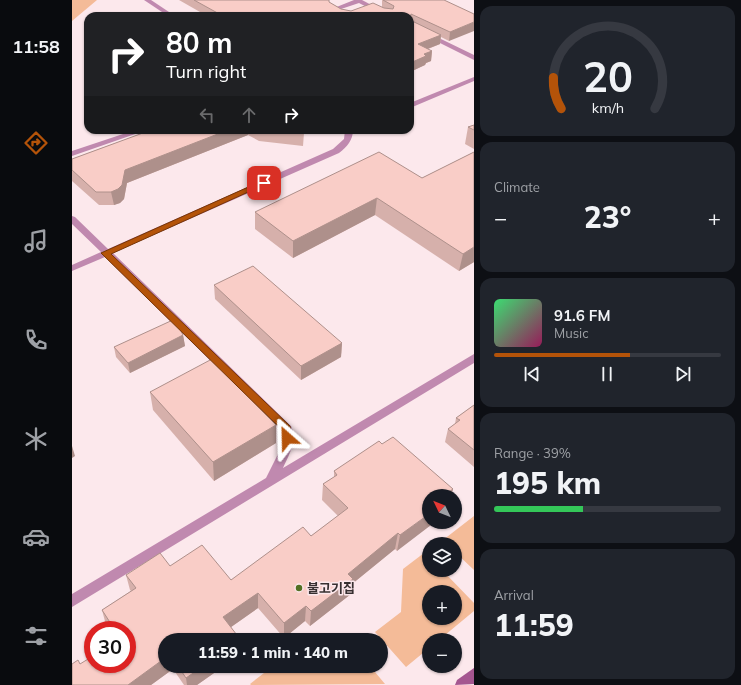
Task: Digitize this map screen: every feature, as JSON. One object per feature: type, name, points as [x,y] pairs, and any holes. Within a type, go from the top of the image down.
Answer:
[{"type":"street","points":[[147,0],[166,12]]},
{"type":"street","points":[[336,12],[332,10],[358,0],[381,12]]},
{"type":"street","points":[[414,28],[474,58]]},
{"type":"street","points":[[414,104],[474,79]]},
{"type":"street","points":[[72,154],[131,134]]},
{"type":"street","points":[[72,268],[336,151],[346,143],[349,134]]},
{"type":"street","points":[[72,219],[105,253],[287,429],[287,448],[270,482]]},
{"type":"street","points":[[72,601],[474,358]]},
{"type":"street","points":[[462,685],[474,675]]},
{"type":"shaded area","points":[[72,0],[97,0],[72,21]]},
{"type":"shaded area","points":[[474,516],[474,570],[462,559],[462,537],[447,537],[457,529],[462,529],[462,525]]},
{"type":"shaded area","points":[[422,555],[422,577],[449,577],[457,585],[422,585],[422,625],[457,625],[447,633],[422,633],[422,654],[406,667],[388,647],[388,633],[375,632],[401,612],[403,569]]},
{"type":"shaded area","points":[[462,591],[474,603],[474,611],[462,621]]},
{"type":"shaded area","points":[[264,673],[376,673],[385,684],[251,685],[250,684]]},
{"type":"building","points":[[194,0],[329,0],[329,2],[341,9],[351,11],[373,3],[384,8],[393,9],[394,6],[383,0],[444,0],[474,14],[474,22],[450,32],[414,15],[414,12],[216,12]]},
{"type":"building","points":[[414,22],[441,35],[418,44],[432,51],[424,54],[426,56],[414,61]]},
{"type":"building","points":[[474,125],[474,130],[468,127]]},
{"type":"building","points":[[140,134],[218,134],[125,170],[122,185],[118,189],[111,192],[96,192],[72,170],[72,159]]},
{"type":"building","points":[[379,152],[422,178],[474,152],[474,247],[463,254],[377,198],[293,241],[255,212]]},
{"type":"building","points":[[253,266],[342,343],[301,366],[214,285]]},
{"type":"building","points":[[175,319],[183,335],[128,363],[114,347]]},
{"type":"building","points":[[212,359],[276,425],[213,462],[150,392]]},
{"type":"building","points":[[474,405],[474,450],[448,429],[460,420],[456,418]]},
{"type":"building","points":[[393,437],[453,489],[422,489],[422,519],[400,535],[398,533],[348,574],[353,579],[311,611],[306,606],[284,623],[258,593],[223,617],[235,633],[158,633],[158,663],[128,685],[72,685],[72,664],[78,660],[80,664],[84,662],[84,673],[136,673],[136,621],[109,621],[102,610],[136,588],[126,575],[160,553],[170,566],[202,545],[231,580],[303,527],[311,536],[348,508],[323,484],[337,475],[334,471],[379,441],[382,444]]},
{"type":"building","points":[[183,673],[193,673],[186,678]]},
{"type":"place","name":"불고기집","points":[[299,588]]},
{"type":"route","points":[[264,183],[105,253],[287,429],[287,438]]}]
